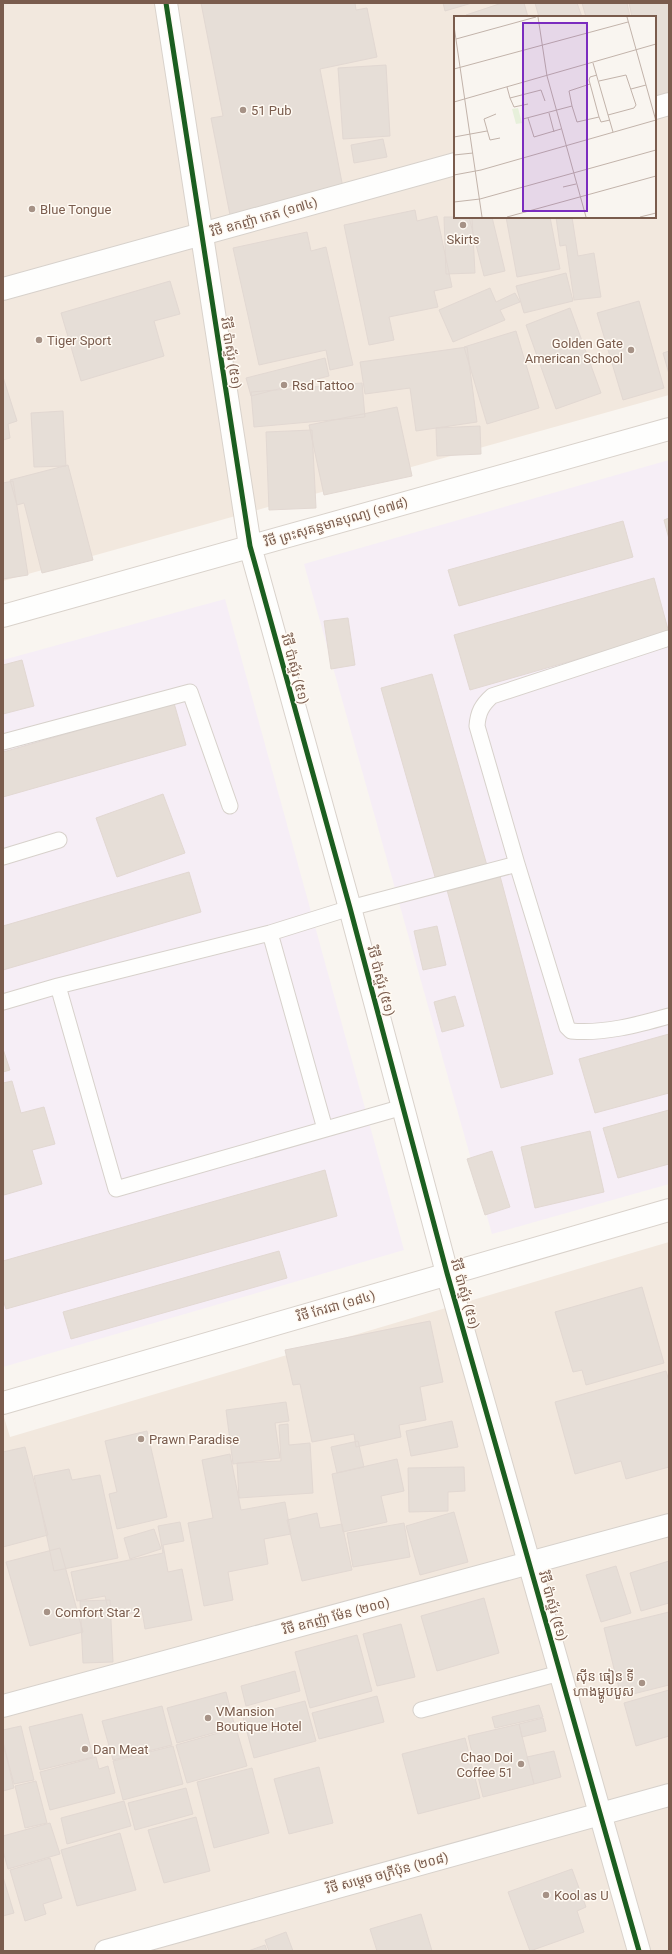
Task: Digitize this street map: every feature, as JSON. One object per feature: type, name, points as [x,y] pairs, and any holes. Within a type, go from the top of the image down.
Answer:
[{"type":"street","name":"វិថី ប៉ាស្ទ័រ (៥១)","points":[[166,3],[250,546],[350,908],[447,1273],[639,1951]]},
{"type":"street","points":[[656,108],[669,104]]},
{"type":"street","name":"វិថី ឧកញ៉ា កេត (១៧៤)","points":[[3,289],[454,164]]},
{"type":"street","name":"វិថី ព្រះសុគន្ធមានបុណ្យ (១៧៨)","points":[[3,616],[669,429]]},
{"type":"street","name":"វិថី កែវជា (១៨៤)","points":[[3,1403],[447,1273],[669,1210]]},
{"type":"street","name":"វិថី ឧកញ៉ា ម៉ែន (២០០)","points":[[3,1706],[669,1525]]},
{"type":"street","name":"វិថី សម្តេច ចក្រីប៉ុន (២០៨)","points":[[106,1951],[669,1795]]},
{"type":"lane","points":[[669,638],[492,696],[483,704],[478,715],[477,726],[566,1027],[571,1031],[582,1032],[628,1028],[669,1016]]},
{"type":"lane","points":[[3,742],[190,692],[230,806]]},
{"type":"lane","points":[[3,857],[59,840]]},
{"type":"lane","points":[[3,1002],[58,986],[270,933],[350,908],[517,864]]},
{"type":"lane","points":[[270,933],[326,1129]]},
{"type":"lane","points":[[58,986],[116,1189],[403,1107]]},
{"type":"lane","points":[[421,1710],[560,1673]]},
{"type":"shaded area","points":[[3,3],[669,3],[669,395],[3,581]]},
{"type":"shaded area","points":[[669,460],[669,1184],[492,1234],[304,564]]},
{"type":"shaded area","points":[[225,599],[404,1250],[3,1367],[3,660]]},
{"type":"shaded area","points":[[669,1242],[669,1951],[3,1951],[3,1414],[10,1437]]},
{"type":"building","points":[[201,3],[355,3],[356,10],[367,8],[377,57],[320,69],[344,193],[230,215],[211,118],[223,116]]},
{"type":"building","points":[[443,3],[472,3],[445,11]]},
{"type":"building","points":[[502,3],[524,3],[528,16],[466,16]]},
{"type":"building","points":[[535,3],[577,3],[582,16],[539,16]]},
{"type":"building","points":[[582,3],[627,3],[630,16],[586,16]]},
{"type":"building","points":[[629,3],[669,3],[669,93],[656,96],[656,16],[632,16]]},
{"type":"building","points":[[386,65],[390,136],[343,139],[338,68]]},
{"type":"building","points":[[383,139],[387,157],[354,163],[351,145]]},
{"type":"building","points":[[415,210],[417,221],[437,216],[452,287],[434,291],[438,307],[389,317],[394,340],[369,345],[344,225]]},
{"type":"building","points":[[444,217],[472,218],[475,273],[446,274]]},
{"type":"building","points":[[469,218],[492,218],[505,271],[484,276]]},
{"type":"building","points":[[506,218],[550,218],[560,269],[517,277]]},
{"type":"building","points":[[556,218],[572,218],[578,256],[594,253],[601,297],[574,300],[566,245],[560,246]]},
{"type":"building","points":[[307,232],[311,251],[326,247],[353,365],[330,370],[326,350],[259,365],[233,248]]},
{"type":"building","points":[[566,273],[573,301],[524,313],[516,286]]},
{"type":"building","points":[[170,281],[180,314],[154,321],[164,356],[81,381],[61,313]]},
{"type":"building","points":[[490,288],[496,302],[515,293],[520,302],[500,310],[505,320],[453,342],[439,310]]},
{"type":"building","name":"Golden Gate American School","points":[[639,301],[664,388],[623,400],[597,313]]},
{"type":"building","points":[[570,308],[601,393],[556,409],[526,325]]},
{"type":"building","points":[[516,331],[539,408],[487,424],[464,347]]},
{"type":"building","points":[[467,347],[477,422],[416,431],[410,388],[365,394],[360,362]]},
{"type":"building","points":[[669,351],[669,374],[663,353]]},
{"type":"building","points":[[325,358],[329,376],[251,396],[246,378]]},
{"type":"building","points":[[3,377],[17,421],[8,424],[10,438],[3,440]]},
{"type":"building","points":[[362,383],[365,417],[254,427],[251,392]]},
{"type":"building","points":[[397,407],[412,476],[324,495],[309,425]]},
{"type":"building","points":[[63,411],[66,466],[34,467],[31,413]]},
{"type":"building","points":[[480,426],[481,454],[437,456],[436,428]]},
{"type":"building","points":[[312,430],[316,508],[269,510],[266,432]]},
{"type":"building","points":[[68,465],[93,560],[42,573],[24,503],[17,505],[10,480]]},
{"type":"building","points":[[13,481],[28,575],[3,579],[3,483]]},
{"type":"building","points":[[669,518],[669,539],[664,520]]},
{"type":"building","points":[[623,521],[633,557],[459,606],[448,570]]},
{"type":"building","points":[[654,578],[669,633],[470,690],[454,635]]},
{"type":"building","points":[[348,618],[355,665],[331,669],[324,621]]},
{"type":"building","points":[[22,660],[34,706],[3,714],[3,665]]},
{"type":"building","points":[[432,674],[488,869],[437,884],[381,688]]},
{"type":"building","points":[[174,703],[186,745],[3,797],[3,752]]},
{"type":"building","points":[[163,794],[185,853],[117,877],[96,818]]},
{"type":"building","points":[[189,872],[201,912],[3,970],[3,926]]},
{"type":"building","points":[[500,876],[553,1074],[501,1088],[447,890]]},
{"type":"building","points":[[437,926],[446,965],[423,970],[414,931]]},
{"type":"building","points":[[455,996],[464,1026],[442,1032],[434,1002]]},
{"type":"building","points":[[669,1034],[669,1093],[595,1113],[579,1059]]},
{"type":"building","points":[[3,1049],[10,1070],[3,1072]]},
{"type":"building","points":[[12,1081],[21,1113],[44,1107],[55,1144],[32,1150],[42,1184],[4,1195],[3,1083]]},
{"type":"building","points":[[669,1110],[669,1164],[618,1178],[603,1128]]},
{"type":"building","points":[[590,1131],[604,1192],[535,1208],[521,1147]]},
{"type":"building","points":[[492,1151],[510,1207],[485,1215],[467,1159]]},
{"type":"building","points":[[325,1170],[337,1216],[6,1309],[3,1300],[3,1261]]},
{"type":"building","points":[[279,1251],[287,1278],[71,1339],[63,1312]]},
{"type":"building","points":[[642,1287],[664,1363],[586,1385],[582,1370],[573,1372],[555,1312]]},
{"type":"building","points":[[430,1321],[443,1382],[420,1387],[426,1420],[399,1425],[401,1437],[356,1447],[354,1434],[312,1442],[300,1384],[293,1385],[285,1350]]},
{"type":"building","points":[[666,1371],[669,1381],[669,1467],[626,1479],[621,1461],[575,1474],[555,1402]]},
{"type":"building","points":[[286,1402],[289,1421],[275,1423],[280,1458],[233,1464],[226,1410]]},
{"type":"building","points":[[452,1421],[458,1447],[411,1456],[406,1431]]},
{"type":"building","points":[[288,1424],[289,1445],[310,1443],[313,1493],[239,1498],[237,1463],[281,1461],[279,1425]]},
{"type":"building","points":[[147,1431],[167,1517],[117,1529],[109,1494],[117,1492],[105,1441]]},
{"type":"building","points":[[358,1441],[364,1467],[337,1473],[331,1447]]},
{"type":"building","points":[[25,1447],[48,1535],[3,1547],[3,1452]]},
{"type":"building","points":[[230,1454],[241,1510],[285,1502],[291,1534],[264,1539],[268,1564],[228,1572],[233,1600],[204,1606],[188,1523],[213,1518],[202,1460]]},
{"type":"building","points":[[397,1459],[404,1491],[381,1496],[387,1522],[343,1532],[332,1474]]},
{"type":"building","points":[[464,1467],[465,1491],[448,1492],[448,1511],[409,1512],[408,1468]]},
{"type":"building","points":[[69,1469],[72,1480],[100,1475],[118,1558],[54,1571],[34,1476]]},
{"type":"building","points":[[454,1512],[468,1562],[420,1575],[406,1526]]},
{"type":"building","points":[[317,1513],[320,1528],[342,1524],[352,1570],[302,1581],[287,1520]]},
{"type":"building","points":[[180,1522],[184,1541],[163,1545],[168,1572],[182,1569],[192,1620],[145,1629],[142,1611],[110,1617],[105,1596],[77,1601],[71,1572],[163,1553],[158,1526]]},
{"type":"building","points":[[404,1523],[410,1557],[353,1567],[347,1533]]},
{"type":"building","points":[[154,1529],[161,1549],[130,1559],[124,1538]]},
{"type":"building","points":[[60,1548],[83,1632],[30,1646],[6,1562]]},
{"type":"building","points":[[669,1561],[669,1603],[641,1611],[630,1573]]},
{"type":"building","points":[[616,1566],[631,1613],[601,1622],[586,1575]]},
{"type":"building","points":[[484,1598],[499,1653],[437,1671],[421,1616]]},
{"type":"building","points":[[110,1600],[113,1662],[83,1663],[80,1601]]},
{"type":"building","points":[[669,1612],[669,1685],[621,1697],[604,1628]]},
{"type":"building","points":[[401,1624],[415,1677],[377,1686],[363,1634]]},
{"type":"building","points":[[357,1635],[372,1691],[310,1708],[295,1652]]},
{"type":"building","points":[[295,1671],[300,1691],[246,1706],[241,1686]]},
{"type":"building","points":[[669,1690],[669,1736],[636,1746],[624,1703]]},
{"type":"building","points":[[226,1692],[235,1727],[177,1743],[167,1708]]},
{"type":"building","points":[[377,1696],[384,1722],[319,1739],[312,1713]]},
{"type":"building","points":[[305,1701],[316,1741],[254,1758],[243,1717]]},
{"type":"building","points":[[539,1705],[543,1717],[495,1728],[492,1717]]},
{"type":"building","points":[[162,1706],[172,1745],[113,1760],[102,1721]]},
{"type":"building","points":[[82,1714],[93,1757],[40,1770],[29,1727]]},
{"type":"building","points":[[543,1718],[546,1731],[522,1737],[519,1724]]},
{"type":"building","points":[[519,1724],[534,1784],[483,1797],[468,1736]]},
{"type":"building","points":[[21,1726],[34,1780],[14,1784],[3,1742],[3,1730]]},
{"type":"building","points":[[236,1728],[247,1766],[187,1783],[176,1745]]},
{"type":"building","points":[[465,1738],[480,1798],[418,1814],[402,1754]]},
{"type":"building","points":[[3,1743],[14,1788],[3,1791]]},
{"type":"building","points":[[173,1746],[183,1784],[123,1800],[113,1761]]},
{"type":"building","points":[[554,1751],[561,1777],[534,1784],[527,1757]]},
{"type":"building","points":[[96,1757],[99,1769],[108,1766],[115,1793],[50,1810],[40,1772]]},
{"type":"building","points":[[319,1767],[333,1823],[289,1834],[274,1779]]},
{"type":"building","points":[[252,1768],[269,1833],[214,1848],[197,1782]]},
{"type":"building","points":[[36,1781],[47,1823],[25,1828],[15,1786]]},
{"type":"building","points":[[186,1788],[193,1814],[135,1830],[128,1803]]},
{"type":"building","points":[[124,1801],[131,1826],[67,1844],[61,1818]]},
{"type":"building","points":[[196,1817],[210,1871],[164,1883],[148,1830]]},
{"type":"building","points":[[50,1823],[60,1854],[8,1869],[3,1851],[3,1836]]},
{"type":"building","points":[[120,1833],[136,1890],[77,1906],[61,1850]]},
{"type":"building","points":[[50,1858],[62,1898],[43,1904],[46,1914],[25,1921],[10,1870]]},
{"type":"building","points":[[572,1869],[586,1907],[577,1911],[584,1932],[530,1951],[508,1892]]},
{"type":"building","points":[[3,1877],[14,1913],[3,1916]]},
{"type":"building","points":[[421,1914],[432,1951],[377,1951],[370,1929]]},
{"type":"building","points":[[286,1932],[293,1951],[269,1951],[265,1940]]},
{"type":"building","points":[[265,1945],[267,1951],[248,1951]]},
{"type":"cycle path","points":[[166,3],[250,546],[350,908],[447,1273],[639,1951]]},
{"type":"place","name":"51 Pub","points":[[243,110]]},
{"type":"place","name":"Blue Tongue","points":[[32,209]]},
{"type":"place","name":"Skirts","points":[[463,225]]},
{"type":"place","name":"Tiger Sport","points":[[39,340]]},
{"type":"place","name":"Golden Gate American School","points":[[631,350]]},
{"type":"place","name":"Rsd Tattoo","points":[[284,385]]},
{"type":"place","name":"Prawn Paradise","points":[[141,1439]]},
{"type":"place","name":"Comfort Star 2","points":[[47,1612]]},
{"type":"place","name":"ស៊ីន ធៀន ទី ហាងម្ហូបបួស","points":[[642,1683]]},
{"type":"place","name":"VMansion Boutique Hotel","points":[[208,1718]]},
{"type":"place","name":"Dan Meat","points":[[85,1749]]},
{"type":"place","name":"Chao Doi Coffee 51","points":[[521,1764]]},
{"type":"place","name":"Kool as U","points":[[546,1895]]}]
